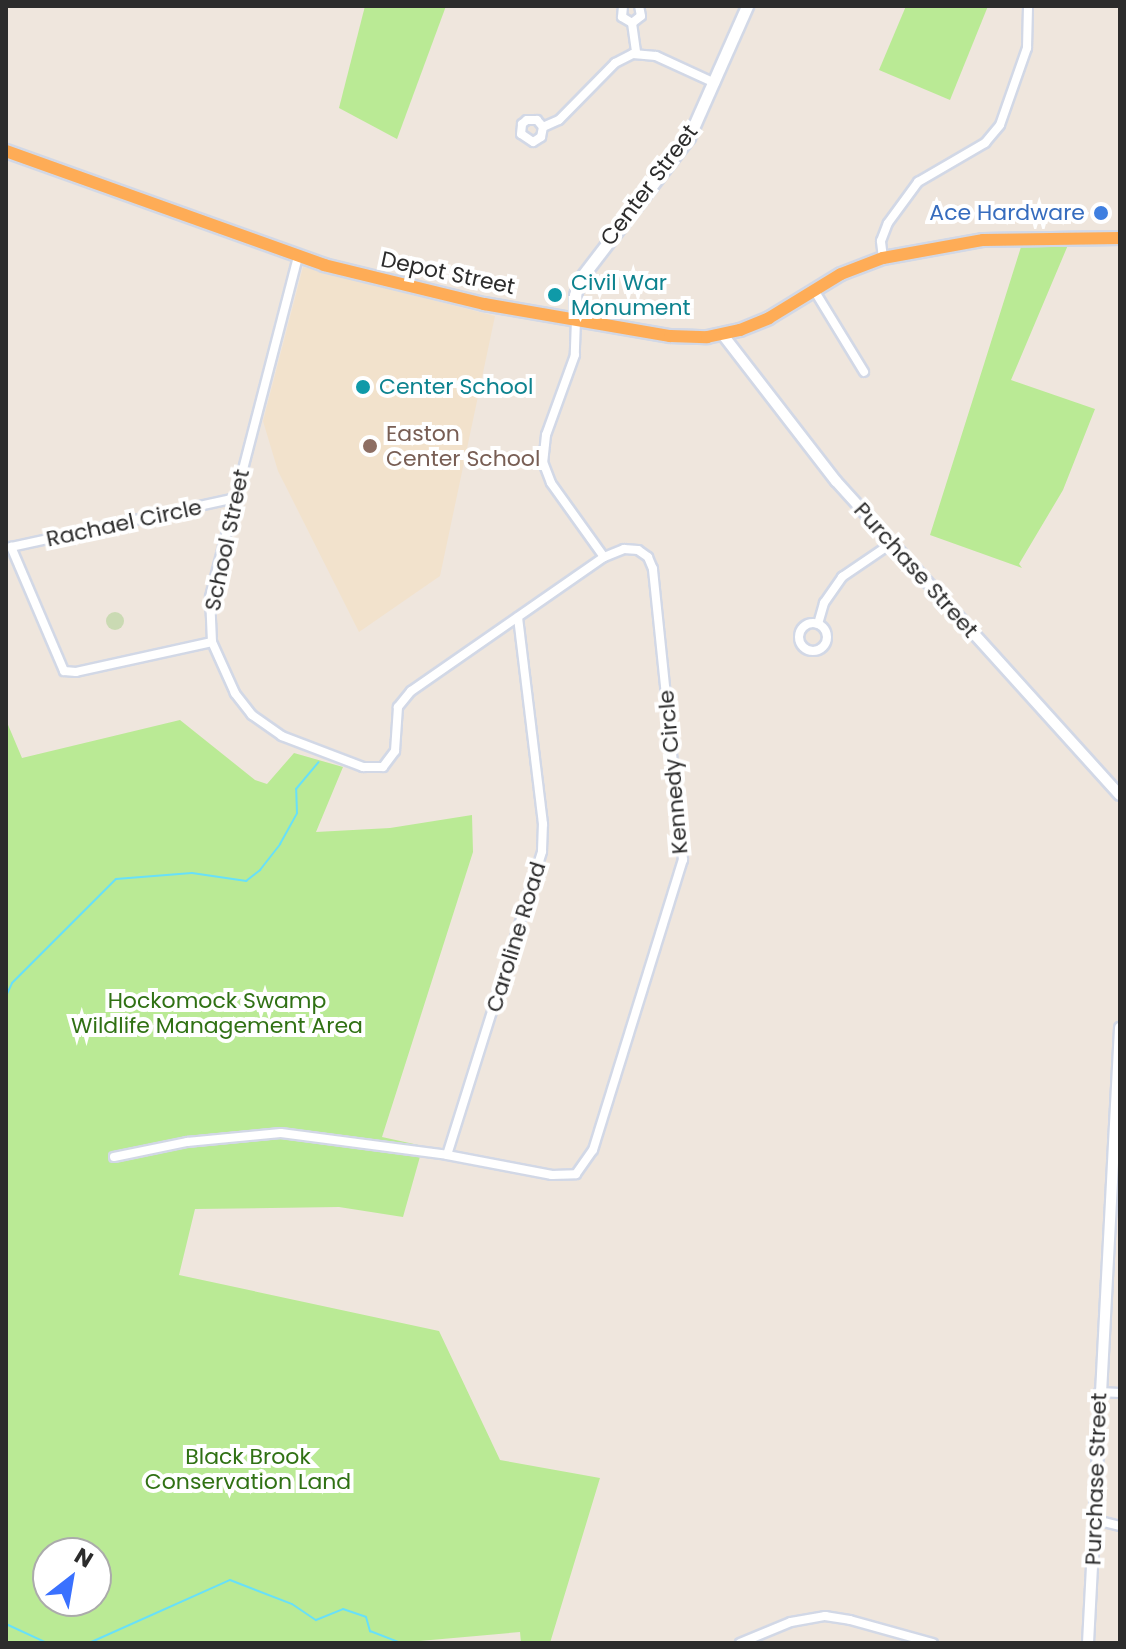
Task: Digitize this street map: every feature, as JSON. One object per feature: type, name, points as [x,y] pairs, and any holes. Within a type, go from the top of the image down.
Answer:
[{"type":"highway","name":"Depot Street","points":[[6,151],[298,257],[415,290],[670,336],[723,335],[769,318],[845,272],[883,258],[983,240],[1120,238]]},
{"type":"main road","name":"Center Street","points":[[576,319],[575,291],[584,272],[683,147],[716,83],[747,6]]},
{"type":"street","points":[[623,6],[622,17],[632,23]]},
{"type":"street","points":[[632,23],[641,16],[639,6]]},
{"type":"street","points":[[883,258],[881,241],[888,223],[918,182],[985,143],[1000,125],[1027,48],[1028,6]]},
{"type":"street","points":[[632,23],[636,53]]},
{"type":"street","points":[[543,127],[561,119],[618,61],[636,53],[656,56],[716,83]]},
{"type":"street","name":"School Street","points":[[298,257],[210,597],[212,642],[235,693],[268,728],[303,746],[363,767],[383,767],[389,763]]},
{"type":"street","points":[[814,290],[864,372]]},
{"type":"street","points":[[576,319],[575,355],[546,435],[543,462],[551,483],[604,557]]},
{"type":"street","name":"Purchase Street","points":[[723,335],[836,481],[1120,795]]},
{"type":"street","name":"Rachael Circle","points":[[212,642],[76,672],[64,671],[11,547],[235,498]]},
{"type":"street","points":[[818,624],[832,588],[892,543]]},
{"type":"street","name":"Kennedy Circle","points":[[114,1157],[187,1142],[281,1133],[447,1155],[566,1176],[583,1168],[593,1150],[681,868],[683,841],[653,569],[645,554],[634,549],[604,557],[406,695],[398,707],[397,743],[389,763]]},
{"type":"street","name":"Caroline Road","points":[[447,1155],[542,851],[543,824],[518,618]]},
{"type":"street","name":"Purchase Street","points":[[1088,1643],[1120,1028]]},
{"type":"street","points":[[1099,1392],[1120,1393]]},
{"type":"street","points":[[1096,1520],[1120,1526]]},
{"type":"street","points":[[740,1643],[785,1623],[825,1616],[933,1643]]},
{"type":"shaded area","name":"Easton Center School","points":[[303,267],[495,316],[440,576],[359,632],[278,471],[263,421]]},
{"type":"green space","points":[[365,6],[446,6],[397,139],[339,108]]},
{"type":"green space","points":[[906,6],[988,6],[950,100],[879,70]]},
{"type":"green space","points":[[1068,245],[1011,380],[1095,409],[1063,490],[1019,564],[1022,568],[930,535],[1021,247]]},
{"type":"green space","points":[[115,612],[124,621],[115,630],[106,621]]},
{"type":"green space","points":[[6,720],[22,758],[180,720],[255,780],[267,784],[294,753],[343,767],[316,832],[390,828],[472,815],[473,852],[382,1137],[423,1146],[403,1217],[339,1207],[195,1209],[179,1275],[439,1331],[500,1460],[600,1478],[550,1643],[521,1643],[520,1632],[397,1643],[6,1643]]},
{"type":"waterway","points":[[6,996],[12,983],[116,879],[192,873],[246,881],[260,870],[280,844],[297,813],[296,789],[319,762]]},
{"type":"waterway","points":[[89,1643],[230,1580],[292,1604],[316,1620],[343,1609],[366,1617],[370,1631],[401,1643]]},
{"type":"waterway","points":[[6,1624],[47,1643]]},
{"type":"place","name":"Ace Hardware","points":[[1101,213]]},
{"type":"place","name":"Civil War Monument","points":[[555,295]]},
{"type":"place","name":"Center School","points":[[363,387]]},
{"type":"place","name":"Easton Center School","points":[[370,446]]},
{"type":"park label","name":"Hockomock Swamp Wildlife Management Area","points":[[217,1012]]},
{"type":"park label","name":"Black Brook Conservation Land","points":[[248,1468]]}]
